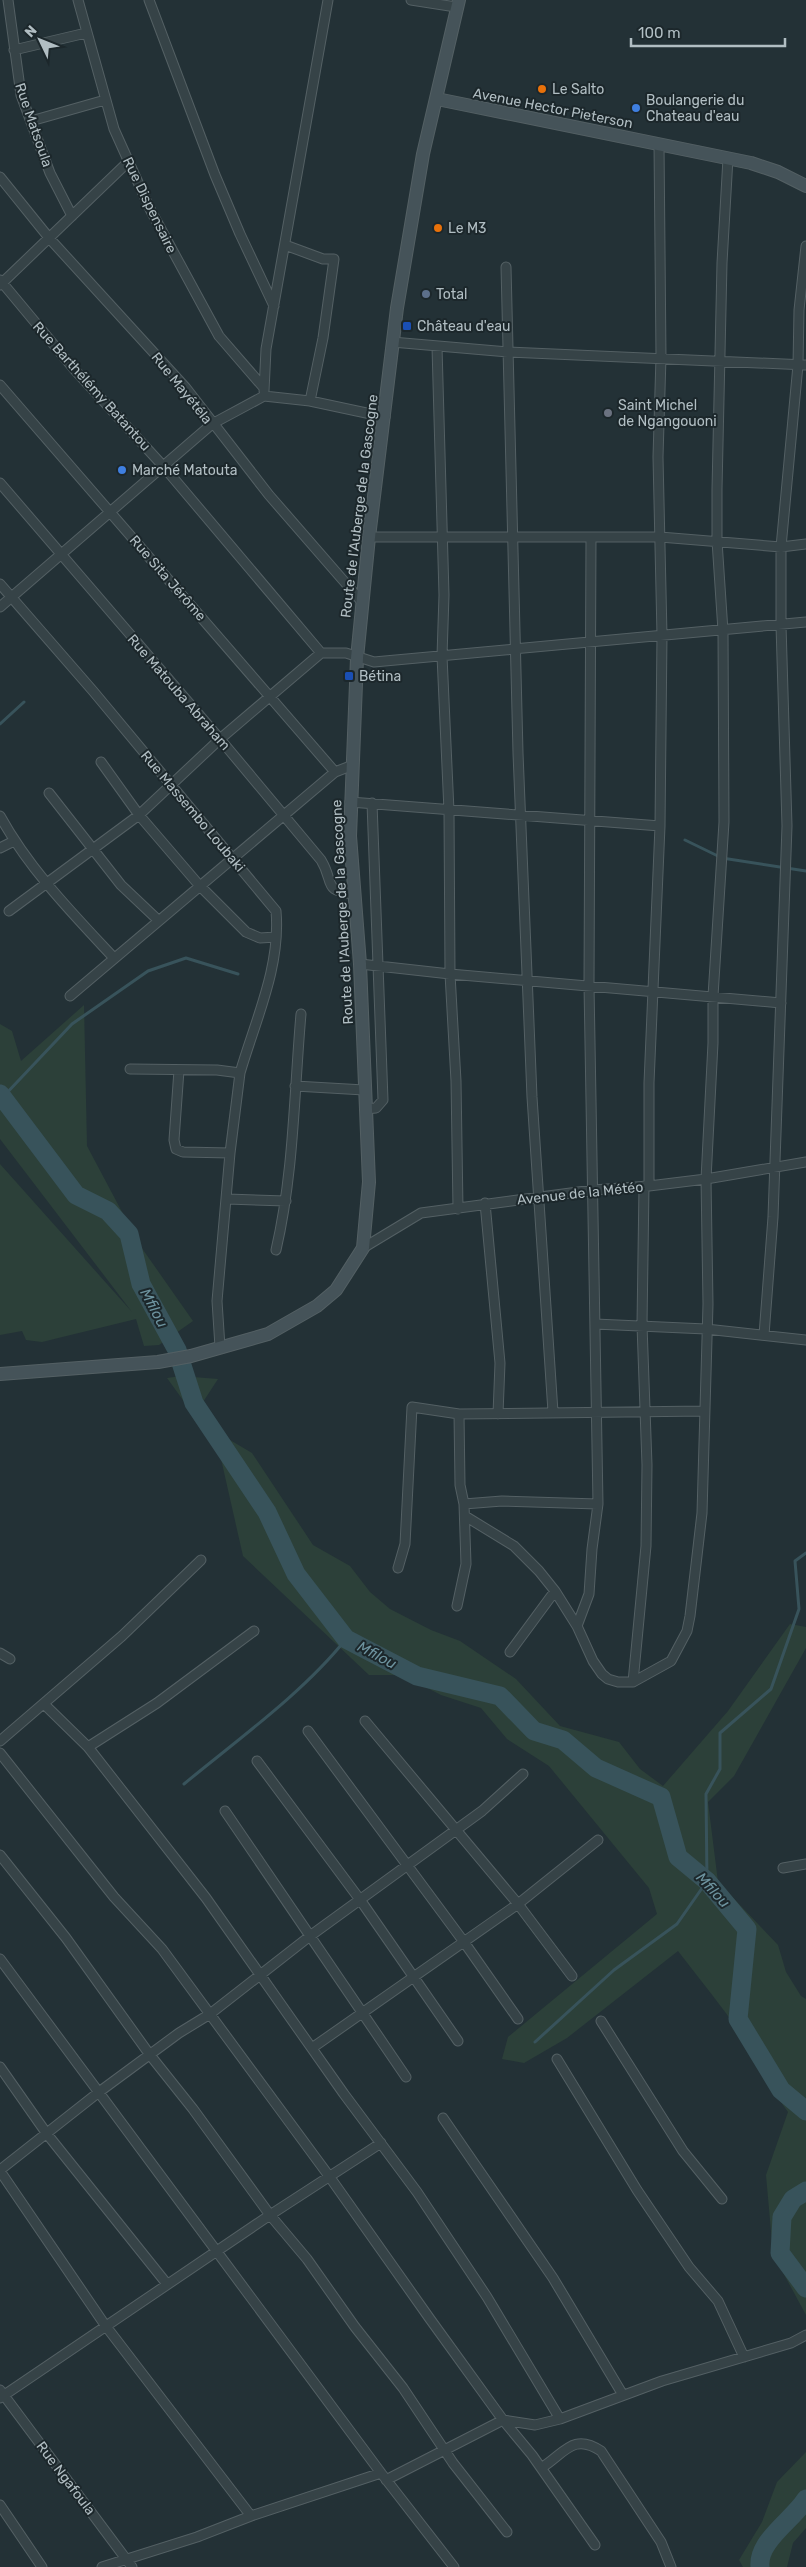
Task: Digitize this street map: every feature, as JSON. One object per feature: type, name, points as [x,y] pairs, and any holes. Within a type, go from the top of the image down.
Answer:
[{"type":"street","name":"Rue Matsoula","points":[[8,0],[21,95],[50,173],[72,216]]},
{"type":"street","name":"Rue Dispensaire","points":[[78,0],[105,100],[128,162],[188,281],[219,336],[264,392]]},
{"type":"street","points":[[150,0],[215,175],[274,306]]},
{"type":"street","points":[[264,392],[266,349],[328,0]]},
{"type":"street","points":[[412,0],[458,3]]},
{"type":"street","name":"Route de l'Auberge de la Gascogne","points":[[0,1374],[158,1362],[191,1356],[268,1334],[317,1306],[336,1290],[363,1248],[369,1182],[360,964],[354,894],[350,802],[357,658],[392,342],[423,154],[458,3]]},
{"type":"street","points":[[14,50],[86,32]]},
{"type":"street","name":"Avenue Hector Pieterson","points":[[437,99],[728,158],[778,172],[806,186]]},
{"type":"street","points":[[31,122],[105,100]]},
{"type":"street","points":[[633,1682],[646,1546],[646,1411],[642,1325],[649,1083],[660,826],[662,635],[658,457],[661,357],[658,144]]},
{"type":"street","points":[[465,1516],[514,1546],[556,1591],[602,1674],[618,1682],[633,1682],[671,1661],[687,1631],[702,1513],[706,1329],[706,1179],[713,1043],[713,996],[724,822],[723,631],[717,541],[720,362],[728,158]]},
{"type":"street","points":[[1,283],[50,239],[128,162]]},
{"type":"street","name":"Rue Mayétéla","points":[[0,177],[50,239],[186,388],[212,424],[269,495],[362,602]]},
{"type":"street","points":[[285,245],[322,259],[334,259],[323,338],[310,401]]},
{"type":"street","points":[[764,1335],[774,1168],[787,826],[781,625],[781,547],[802,365],[800,310],[806,246]]},
{"type":"street","points":[[506,267],[514,537],[515,647],[527,981],[553,1412]]},
{"type":"street","name":"Rue Barthélémy Batantou","points":[[1,283],[74,369],[164,467],[321,653]]},
{"type":"street","points":[[392,342],[508,352],[661,357],[720,362],[802,365]]},
{"type":"street","points":[[437,347],[444,595],[442,656],[449,811],[450,974],[456,1081],[458,1209]]},
{"type":"street","name":"Rue Sita Jérôme","points":[[0,385],[112,512],[335,772]]},
{"type":"street","points":[[0,607],[212,424],[264,392],[384,417]]},
{"type":"street","name":"Rue Matouba Abraham","points":[[0,483],[220,739],[320,860],[328,874],[332,888],[337,893],[354,894]]},
{"type":"street","points":[[369,537],[660,537],[781,547],[806,544]]},
{"type":"street","points":[[577,1626],[589,1594],[598,1504],[589,985],[591,537]]},
{"type":"street","name":"Rue Massembo Loubaki","points":[[0,584],[272,904],[277,918],[268,990],[240,1073],[230,1153],[217,1301],[220,1347]]},
{"type":"street","points":[[9,911],[139,814],[220,739],[321,653],[346,653],[374,662],[515,647],[590,643],[806,622]]},
{"type":"street","points":[[100,762],[139,814],[199,885],[246,932],[260,938],[276,937]]},
{"type":"street","points":[[70,996],[335,772],[353,765]]},
{"type":"street","points":[[49,793],[121,885],[158,920]]},
{"type":"street","points":[[350,802],[660,826]]},
{"type":"street","points":[[366,1109],[381,1106],[383,1080],[372,803]]},
{"type":"street","points":[[0,816],[14,841],[114,958]]},
{"type":"street","points":[[0,848],[14,841]]},
{"type":"street","points":[[360,964],[450,974],[781,1003]]},
{"type":"street","points":[[276,1250],[286,1201],[293,1146],[301,1014]]},
{"type":"street","points":[[363,1027],[381,1029]]},
{"type":"street","points":[[130,1070],[217,1070],[240,1073]]},
{"type":"street","points":[[179,1070],[174,1140],[176,1149],[183,1152],[230,1153]]},
{"type":"street","points":[[296,1086],[364,1086],[383,1080]]},
{"type":"street","name":"Avenue de la Météo","points":[[363,1248],[421,1213],[593,1190],[706,1179],[806,1162]]},
{"type":"street","points":[[227,1199],[286,1201]]},
{"type":"street","points":[[485,1203],[500,1363],[498,1414]]},
{"type":"street","points":[[595,1324],[706,1329],[806,1340]]},
{"type":"street","points":[[398,1568],[405,1544],[412,1407],[459,1414],[704,1411]]},
{"type":"street","points":[[457,1606],[466,1564],[465,1516],[460,1485],[459,1414]]},
{"type":"street","points":[[464,1504],[502,1501],[598,1504]]},
{"type":"street","points":[[0,1741],[45,1705],[122,1636],[201,1560]]},
{"type":"street","points":[[510,1652],[556,1591]]},
{"type":"street","points":[[88,1747],[157,1702],[254,1631]]},
{"type":"street","points":[[0,1653],[10,1659]]},
{"type":"street","points":[[45,1705],[88,1747],[206,1898],[381,2143],[487,2297],[560,2419]]},
{"type":"street","points":[[365,1721],[518,1904],[572,1976]]},
{"type":"street","points":[[308,1731],[464,1942],[518,2019]]},
{"type":"street","points":[[0,1753],[114,1897],[162,1949],[329,2176],[594,2545]]},
{"type":"street","points":[[257,1761],[361,1901],[458,2041]]},
{"type":"street","points":[[251,2516],[105,2326],[0,2170],[99,2092],[210,2014],[310,1936],[457,1830],[523,1774]]},
{"type":"street","points":[[225,1811],[406,2077]]},
{"type":"street","points":[[312,2048],[518,1904],[598,1840]]},
{"type":"street","points":[[0,1855],[66,1938],[150,2055],[193,2109],[270,2214],[308,2259],[355,2327],[403,2388],[444,2450],[507,2532]]},
{"type":"street","points":[[783,1868],[806,1864]]},
{"type":"street","points":[[0,1960],[383,2476],[454,2567]]},
{"type":"street","points":[[601,2021],[683,2151],[722,2199]]},
{"type":"street","points":[[557,2059],[637,2190],[689,2267],[718,2301],[744,2357]]},
{"type":"street","points":[[0,2067],[47,2134],[167,2284]]},
{"type":"street","points":[[442,2118],[553,2278],[624,2395]]},
{"type":"street","points":[[1,2395],[270,2214],[381,2143]]},
{"type":"street","points":[[102,2567],[130,2563],[251,2516],[383,2476],[444,2450],[503,2420],[535,2425],[560,2419],[691,2371],[791,2343],[806,2335]]},
{"type":"street","name":"Rue Ngafoula","points":[[1,2395],[130,2563]]},
{"type":"street","points":[[540,2468],[578,2442],[586,2442],[601,2451],[660,2542],[671,2567]]},
{"type":"street","points":[[0,2505],[42,2567]]},
{"type":"green space","points":[[84,1005],[87,1146],[139,1244],[193,1321],[159,1345],[144,1346],[136,1319],[42,1342],[26,1340],[22,1331],[0,1335],[0,1164],[132,1312],[0,1139],[0,1024],[12,1031],[21,1061]]},
{"type":"green space","points":[[181,1376],[218,1379],[203,1402],[230,1440],[252,1453],[313,1545],[350,1566],[370,1592],[390,1609],[431,1630],[460,1641],[516,1679],[560,1726],[619,1742],[640,1769],[663,1786],[728,1711],[790,1624],[806,1627],[806,1648],[734,1776],[708,1802],[718,1882],[778,1945],[786,1972],[801,1996],[806,1999],[806,2315],[773,2254],[766,2175],[788,2112],[739,2031],[678,1951],[567,2038],[524,2063],[502,2059],[508,2037],[657,1914],[649,1888],[549,1766],[507,1739],[481,1708],[441,1695],[402,1675],[369,1675],[243,1556],[219,1450],[167,1378]]},
{"type":"green space","points":[[806,2452],[806,2528],[793,2543],[787,2567],[743,2567],[739,2560],[762,2522],[777,2482]]},
{"type":"waterway","points":[[0,724],[24,702]]},
{"type":"waterway","points":[[685,840],[722,858],[806,871]]},
{"type":"waterway","points":[[2,1098],[72,1024],[148,971],[186,958],[238,974]]},
{"type":"waterway","name":"Mfilou","points":[[0,1094],[76,1195],[108,1211],[129,1234],[141,1284],[177,1350],[194,1403],[267,1512],[296,1574],[346,1639],[417,1676],[500,1696],[534,1731],[563,1740],[596,1768],[661,1797],[678,1857],[707,1881],[747,1929],[738,2019],[781,2090],[806,2111]]},
{"type":"waterway","points":[[535,2042],[614,1970],[677,1924],[707,1881],[706,1794],[720,1769],[720,1733],[771,1689],[799,1609],[795,1561],[806,1553]]},
{"type":"waterway","points":[[184,1784],[290,1697],[329,1659],[346,1639]]},
{"type":"waterway","name":"Mfilou","points":[[806,2191],[793,2199],[782,2217],[780,2253],[806,2288]]},
{"type":"waterway","name":"Mfilou","points":[[760,2567],[764,2548],[806,2499]]},
{"type":"place","name":"Le Salto","points":[[542,89]]},
{"type":"place","name":"Boulangerie du Chateau d'eau","points":[[636,108]]},
{"type":"place","name":"Le M3","points":[[438,228]]},
{"type":"place","name":"Total","points":[[426,294]]},
{"type":"place","name":"Château d'eau","points":[[407,326]]},
{"type":"place","name":"Saint Michel de Ngangouoni","points":[[608,413]]},
{"type":"place","name":"Marché Matouta","points":[[122,470]]},
{"type":"place","name":"Bétina","points":[[349,676]]}]
